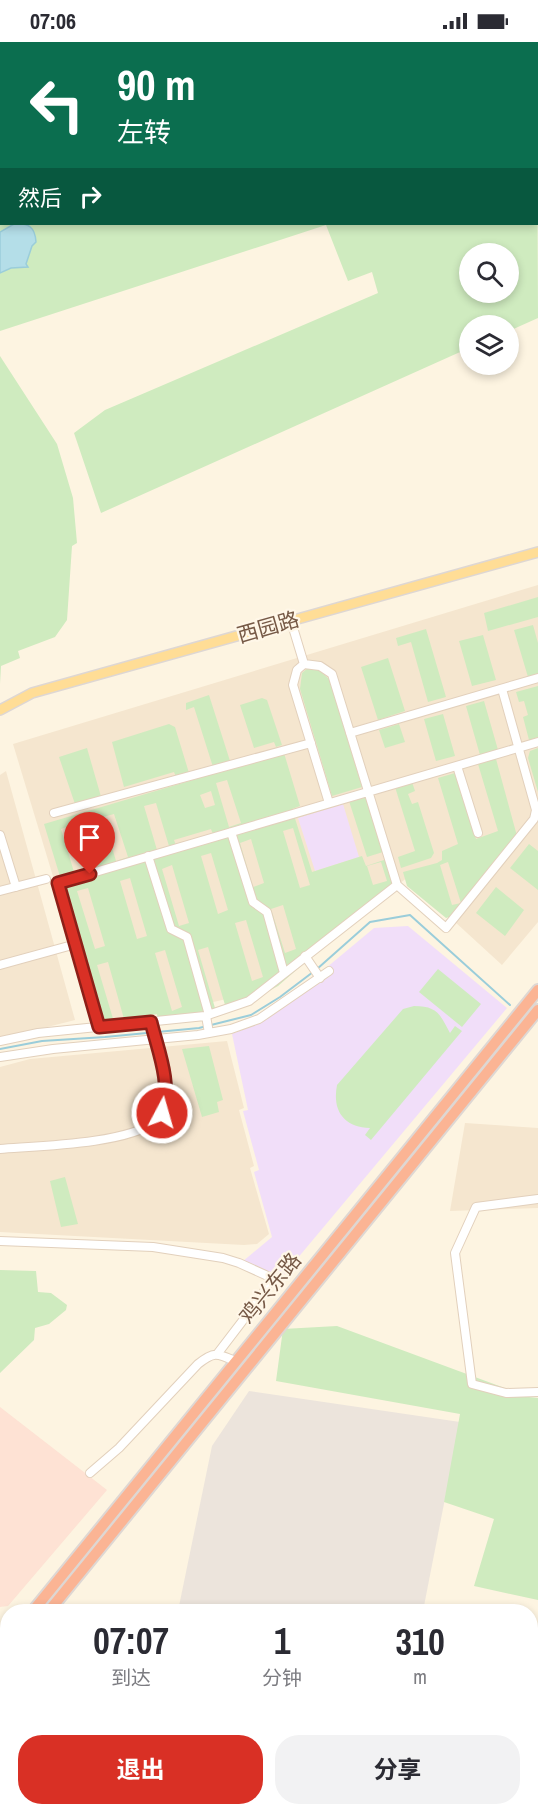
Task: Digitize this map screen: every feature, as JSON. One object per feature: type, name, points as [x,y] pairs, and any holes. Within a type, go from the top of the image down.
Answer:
[{"type":"highway","name":"鸡兴东路","points":[[39,1604],[538,990]]},
{"type":"highway","name":"鸡兴东路","points":[[55,1604],[538,1010]]},
{"type":"main road","name":"西园路","points":[[0,710],[32,693],[538,552]]},
{"type":"street","points":[[291,621],[304,664]]},
{"type":"street","points":[[329,803],[293,685],[297,670],[304,664],[320,666],[332,674],[397,885],[446,928],[534,819],[536,810],[502,689]]},
{"type":"street","points":[[350,733],[538,678]]},
{"type":"street","points":[[99,1027],[58,883],[538,742]]},
{"type":"street","points":[[54,813],[310,743]]},
{"type":"street","points":[[457,766],[478,833]]},
{"type":"street","points":[[231,832],[253,902],[267,912],[284,973]]},
{"type":"street","points":[[0,835],[16,887]]},
{"type":"street","points":[[148,856],[171,929],[188,938],[207,1015],[209,1033]]},
{"type":"street","points":[[0,891],[46,879]]},
{"type":"street","points":[[0,1041],[38,1033],[207,1015],[249,1001],[377,903],[397,885]]},
{"type":"street","points":[[0,965],[75,944]]},
{"type":"street","points":[[305,956],[320,978]]},
{"type":"street","points":[[0,1057],[231,1029],[259,1019],[329,971]]},
{"type":"street","points":[[0,1149],[92,1141],[133,1133],[153,1123],[162,1113],[166,1100],[166,1086],[151,1022]]},
{"type":"street","points":[[538,1199],[476,1207],[455,1253],[472,1384],[506,1393],[538,1392]]},
{"type":"street","points":[[0,1241],[153,1247],[223,1258],[272,1278],[260,1298],[218,1353]]},
{"type":"street","points":[[90,1473],[119,1448],[209,1355],[218,1353],[235,1361]]},
{"type":"shaded area","points":[[538,585],[538,922],[502,965],[407,878],[244,995],[161,1014],[97,1022],[13,744]]},
{"type":"shaded area","points":[[6,771],[75,1020],[0,1039],[0,775]]},
{"type":"shaded area","points":[[343,804],[359,857],[315,871],[298,818]]},
{"type":"shaded area","points":[[408,926],[507,1008],[276,1284],[242,1262],[272,1237],[254,1172],[259,1170],[243,1111],[248,1110],[232,1034],[260,1023],[374,928]]},
{"type":"shaded area","points":[[227,1041],[244,1108],[239,1110],[254,1166],[250,1168],[269,1234],[257,1244],[244,1245],[0,1232],[0,1067],[30,1059]]},
{"type":"shaded area","points":[[465,1123],[538,1128],[538,1208],[450,1211]]},
{"type":"shaded area","points":[[249,1391],[460,1422],[424,1604],[179,1604],[212,1446]]},
{"type":"shaded area","points":[[0,1407],[107,1490],[10,1604],[0,1604]]},
{"type":"green space","points":[[0,225],[326,225],[0,331]]},
{"type":"green space","points":[[326,225],[538,225],[538,318],[519,327],[519,315],[459,315],[459,352],[101,513],[74,433],[105,410],[378,293],[372,272],[348,281]]},
{"type":"green space","points":[[0,356],[57,444],[73,498],[77,543],[72,546],[67,620],[55,637],[18,651],[20,658],[1,666],[0,684]]},
{"type":"green space","points":[[538,597],[538,617],[488,631],[484,613]]},
{"type":"green space","points":[[533,625],[538,643],[538,674],[528,677],[514,630]]},
{"type":"green space","points":[[426,629],[446,697],[428,702],[411,642],[398,646],[396,638]]},
{"type":"green space","points":[[483,635],[496,680],[472,686],[459,641]]},
{"type":"green space","points":[[388,658],[405,711],[378,720],[361,667]]},
{"type":"green space","points":[[308,668],[318,669],[330,680],[362,787],[332,796],[300,689],[302,673]]},
{"type":"green space","points":[[538,686],[538,737],[529,740],[523,717],[528,715],[524,701],[519,702],[516,692]]},
{"type":"green space","points":[[209,695],[230,761],[213,767],[194,707],[186,710],[186,703]]},
{"type":"green space","points":[[262,698],[267,700],[282,745],[276,747],[274,742],[254,748],[240,705]]},
{"type":"green space","points":[[484,701],[498,750],[480,755],[466,706]]},
{"type":"green space","points":[[443,714],[455,756],[436,761],[424,719]]},
{"type":"green space","points":[[169,724],[175,727],[189,773],[176,777],[174,772],[124,787],[112,742]]},
{"type":"green space","points":[[399,724],[405,742],[385,748],[379,730]]},
{"type":"green space","points":[[87,748],[102,800],[76,807],[59,757]]},
{"type":"green space","points":[[538,748],[538,792],[528,758],[530,751]]},
{"type":"green space","points":[[284,753],[300,806],[292,809],[312,872],[362,856],[366,866],[387,859],[395,884],[278,986],[264,993],[204,1012],[158,1019],[157,1014],[130,1017],[130,1022],[105,1024],[44,824]],"holes":[[[227,780],[241,823],[229,827],[216,783]],[[211,791],[215,805],[205,808],[200,795]],[[156,803],[169,846],[157,850],[144,806]],[[114,814],[128,857],[116,861],[103,817]],[[72,825],[85,869],[74,872],[61,829]],[[293,828],[310,885],[300,888],[283,831]],[[211,829],[214,837],[177,848],[174,840]],[[251,839],[264,883],[253,887],[240,843]],[[211,853],[228,910],[218,914],[201,856]],[[381,862],[387,881],[373,885],[367,866]],[[172,865],[189,923],[179,926],[162,869]],[[130,878],[147,936],[137,939],[120,881]],[[88,888],[105,946],[95,949],[77,891]],[[283,905],[296,949],[285,953],[271,909]],[[246,920],[263,977],[252,981],[235,923]],[[208,947],[225,1005],[215,1008],[198,950]],[[165,950],[182,1007],[172,1011],[155,953]],[[108,962],[124,1019],[114,1022],[97,965]]]},
{"type":"green space","points":[[496,759],[517,836],[505,852],[502,851],[455,915],[446,918],[407,886],[403,872],[437,863],[442,860],[442,851],[458,844],[438,778],[455,773],[476,839],[498,831],[478,764]],"holes":[[[448,862],[461,903],[452,905],[440,865]]]},
{"type":"green space","points":[[412,782],[415,791],[408,794],[412,804],[418,802],[434,853],[431,858],[401,868],[398,857],[415,851],[395,787]]},
{"type":"green space","points":[[365,796],[383,852],[367,857],[349,801]]},
{"type":"green space","points":[[529,844],[538,851],[538,890],[510,868]]},
{"type":"green space","points":[[496,887],[524,910],[505,936],[476,913]]},
{"type":"green space","points":[[438,969],[481,1004],[462,1027],[419,992]]},
{"type":"green space","points":[[422,1006],[437,1012],[450,1033],[455,1026],[462,1031],[371,1140],[365,1135],[370,1128],[353,1125],[338,1110],[337,1085],[403,1009]]},
{"type":"green space","points":[[209,1046],[223,1100],[217,1102],[219,1112],[202,1117],[182,1049]]},
{"type":"green space","points":[[65,1177],[78,1224],[61,1227],[50,1181]]},
{"type":"green space","points":[[0,1270],[36,1271],[38,1292],[51,1293],[67,1305],[66,1310],[49,1324],[35,1328],[34,1340],[0,1373]]},
{"type":"green space","points":[[337,1326],[529,1397],[538,1398],[538,1600],[474,1586],[494,1519],[444,1502],[460,1414],[276,1381],[283,1329]]},
{"type":"water","points":[[12,225],[26,225],[33,229],[36,242],[32,246],[26,264],[28,267],[11,268],[0,273],[0,232]]},
{"type":"waterway","points":[[0,1049],[42,1041],[199,1028],[251,1015],[280,997],[317,969],[370,922],[410,915],[510,1005]]},
{"type":"route","points":[[90,874],[58,883],[99,1027],[151,1022],[166,1086],[166,1100],[162,1113]]}]
